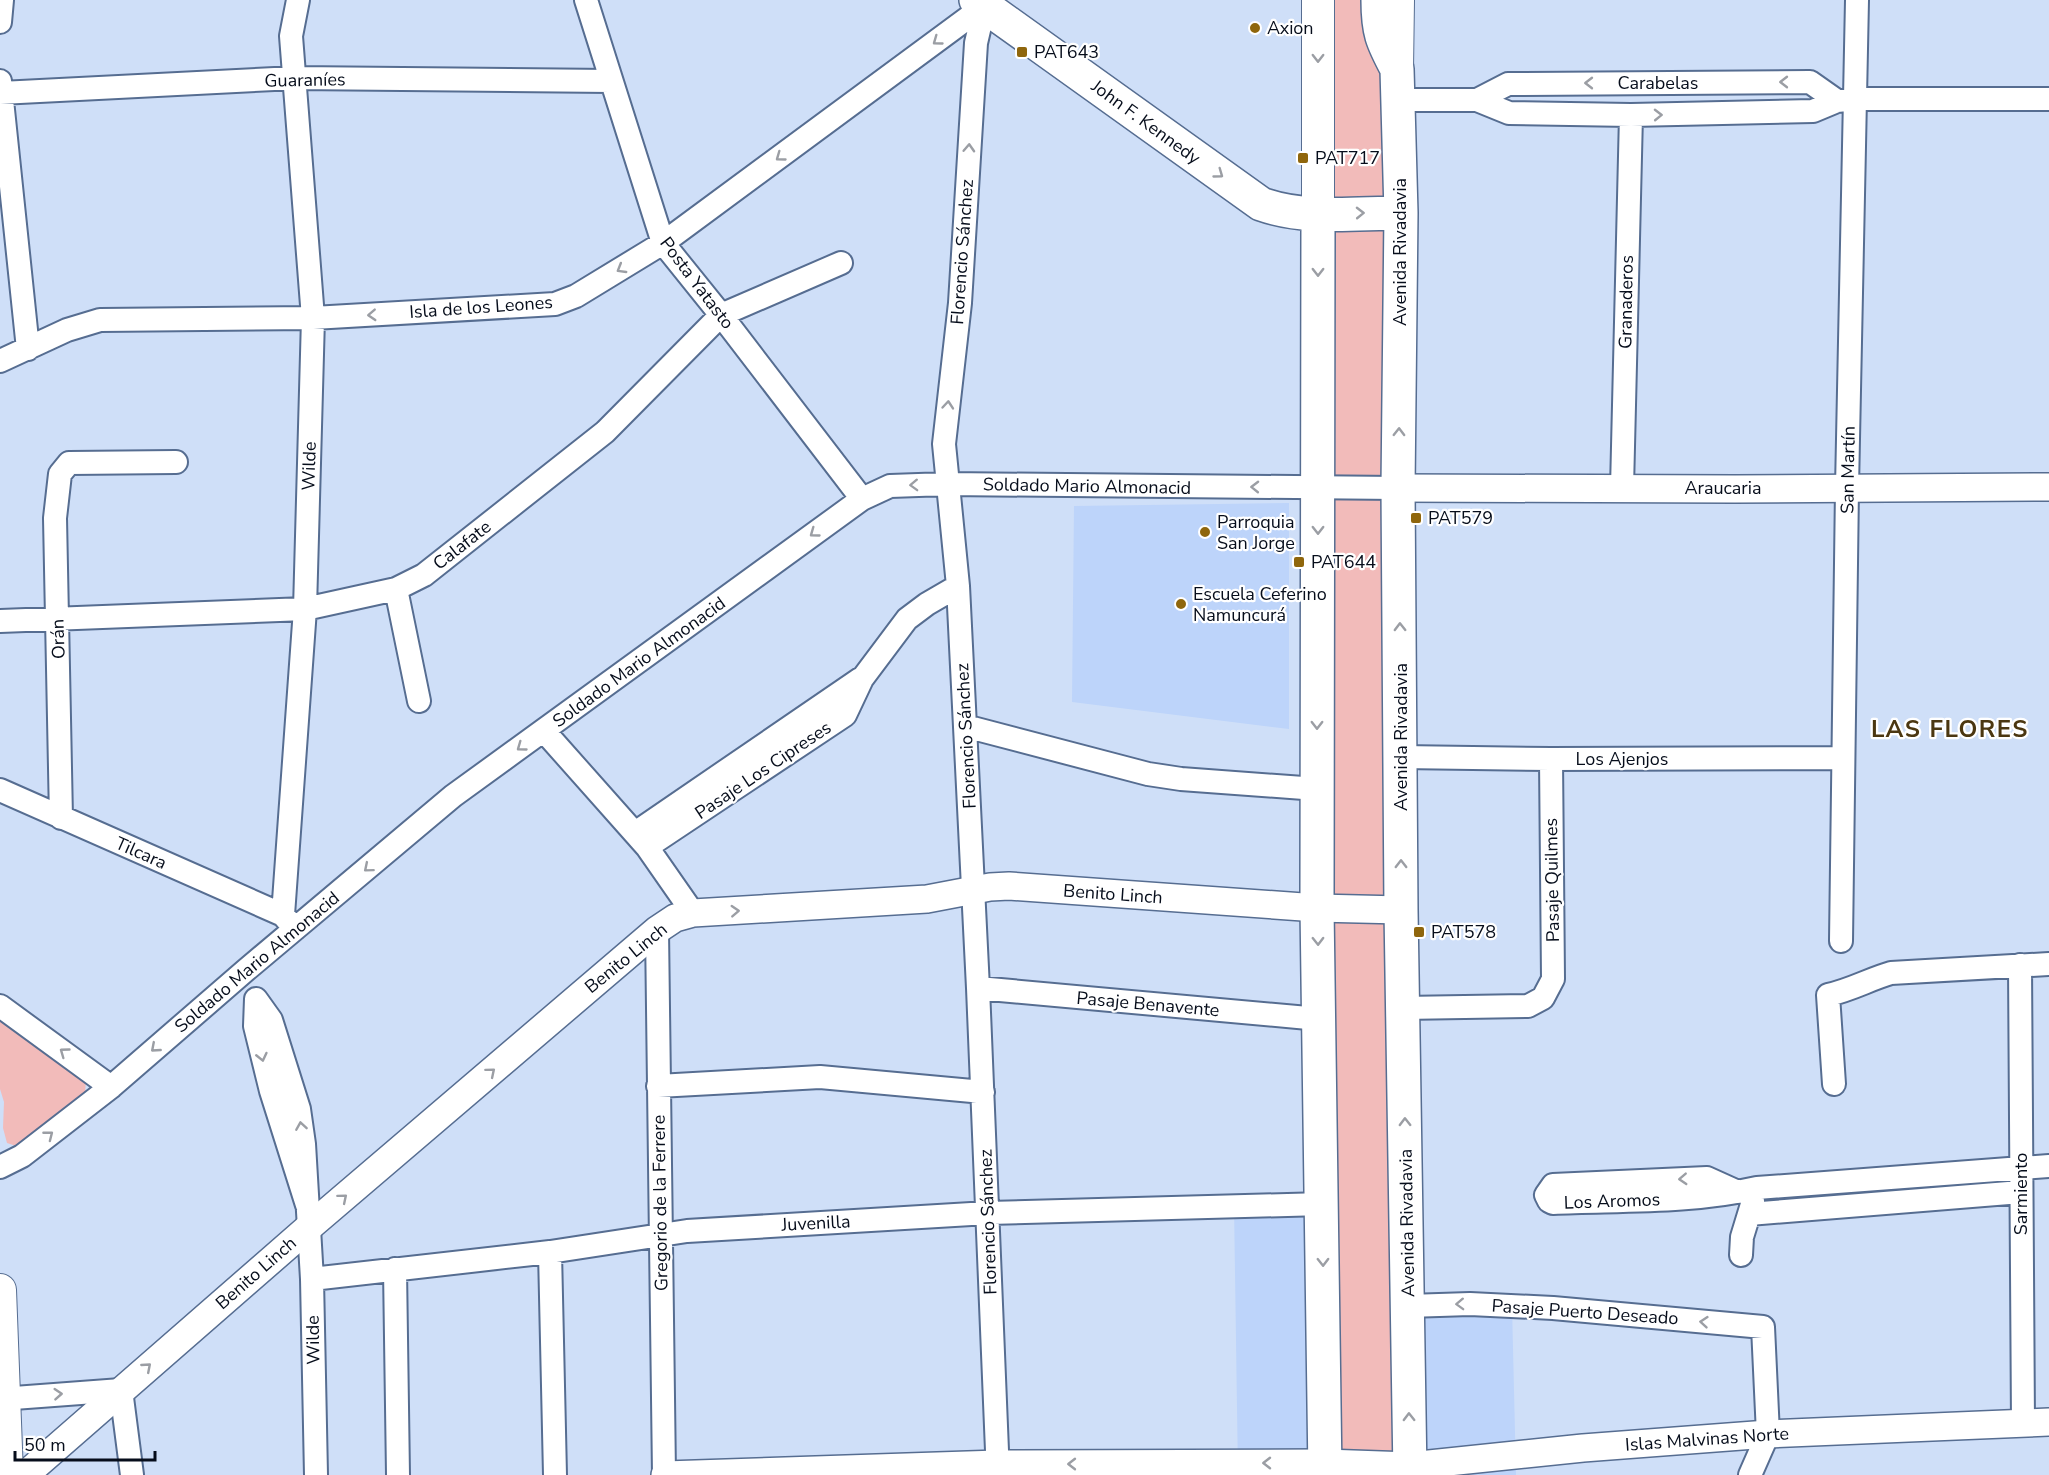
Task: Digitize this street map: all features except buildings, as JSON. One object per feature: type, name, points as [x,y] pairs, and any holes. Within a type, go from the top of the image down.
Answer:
[{"type":"main road","points":[[1318,0],[1317,908],[1325,1469]]},
{"type":"main road","points":[[1378,0],[1378,27],[1397,85]]},
{"type":"main road","name":"Avenida Rivadavia","points":[[1398,0],[1397,85],[1401,213],[1398,488],[1401,910],[1410,1470]]},
{"type":"main road","name":"John F. Kennedy","points":[[982,2],[1262,204],[1282,212],[1401,213]]},
{"type":"main road","points":[[0,1290],[2,1398],[7,1475]]},
{"type":"street","points":[[0,22],[2,0]]},
{"type":"street","name":"Wilde","points":[[289,922],[305,609],[313,318],[291,36],[298,0]]},
{"type":"street","name":"Posta Yatasto","points":[[586,0],[663,243],[862,499]]},
{"type":"street","name":"San Martín","points":[[1841,941],[1847,488],[1846,100],[1857,0]]},
{"type":"street","name":"Isla de los Leones","points":[[0,361],[67,330],[100,320],[313,318],[555,304],[576,296],[663,243],[982,2]]},
{"type":"street","name":"Florencio Sánchez","points":[[982,2],[976,43],[960,303],[944,444],[958,586],[983,1092],[998,1470]]},
{"type":"street","name":"Guaraníes","points":[[0,93],[295,78],[611,81]]},
{"type":"street","points":[[0,81],[28,349]]},
{"type":"street","name":"Carabelas","points":[[1477,100],[1508,84],[1810,82],[1846,100]]},
{"type":"street","name":"Carabelas","points":[[1397,85],[1477,100],[1509,113],[1631,115],[1813,111],[1846,100],[2049,99]]},
{"type":"street","name":"Granaderos","points":[[1622,488],[1631,115]]},
{"type":"street","name":"Calafate","points":[[0,621],[305,609],[396,589],[424,575],[605,432],[721,315],[842,263]]},
{"type":"street","name":"Orán","points":[[61,818],[55,518],[60,474],[69,463],[176,462]]},
{"type":"street","name":"Soldado Mario Almonacid","points":[[0,1167],[22,1156],[111,1087],[246,970],[289,922],[453,796],[862,499],[890,486],[947,484],[1398,488]]},
{"type":"street","name":"Araucaria","points":[[1398,488],[2049,487]]},
{"type":"street","name":"Pasaje Los Cipreses","points":[[641,840],[862,678],[907,619],[958,586]]},
{"type":"street","points":[[396,589],[419,701]]},
{"type":"street","points":[[965,726],[1148,774],[1181,779],[1317,789]]},
{"type":"street","points":[[544,731],[641,840],[693,914]]},
{"type":"street","name":"Los Ajenjos","points":[[1401,757],[1843,758]]},
{"type":"street","name":"Pasaje Quilmes","points":[[1403,1008],[1528,1006],[1543,998],[1553,979],[1551,759]]},
{"type":"street","name":"Tilcara","points":[[2,795],[61,818],[289,922]]},
{"type":"street","name":"Benito Linch","points":[[25,1475],[121,1390],[307,1217],[657,930],[675,918],[693,914],[927,899],[990,887],[1009,886],[1317,908],[1401,910]]},
{"type":"street","name":"Gregorio de la Ferrere","points":[[657,930],[664,1475]]},
{"type":"street","name":"Sarmiento","points":[[2020,964],[2021,1192],[2036,1423]]},
{"type":"street","points":[[1834,1084],[1828,995],[1844,992],[1878,976],[1891,973],[2049,964]]},
{"type":"street","name":"Wilde","points":[[246,970],[256,999],[271,1020],[299,1109],[304,1144],[312,1279],[316,1475]]},
{"type":"street","name":"Pasaje Benavente","points":[[978,988],[1319,1019]]},
{"type":"street","points":[[0,1006],[111,1087]]},
{"type":"street","points":[[658,1086],[820,1077],[983,1092]]},
{"type":"street","name":"Los Aromos","points":[[1748,1190],[1707,1178],[1552,1185],[1546,1195],[1549,1201],[1554,1203],[1700,1197],[1748,1190],[2049,1166]]},
{"type":"street","points":[[1741,1255],[1742,1237],[1749,1214],[1748,1190]]},
{"type":"street","points":[[1749,1214],[2021,1192]]},
{"type":"street","name":"Juvenilla","points":[[312,1279],[549,1251],[687,1231],[988,1213],[1323,1204]]},
{"type":"street","points":[[549,1251],[555,1475]]},
{"type":"street","points":[[395,1269],[398,1475]]},
{"type":"street","name":"Pasaje Puerto Deseado","points":[[1408,1306],[1470,1304],[1553,1308],[1763,1327],[1768,1434]]},
{"type":"street","points":[[2,1398],[121,1390],[132,1475]]},
{"type":"street","name":"Islas Malvinas Norte","points":[[664,1475],[998,1470],[1325,1469],[1366,1464],[1410,1470],[1583,1448],[1768,1434],[2036,1423]]},
{"type":"street","points":[[1750,1475],[1768,1434]]},
{"type":"shaded area","points":[[1318,0],[1398,0],[1410,1475],[1325,1475]]},
{"type":"shaded area","name":"Escuela Ceferino Namuncurá","points":[[1289,503],[1289,729],[1072,702],[1074,506]]},
{"type":"shaded area","points":[[0,1019],[86,1078],[85,1095],[16,1146],[7,1143],[3,1128],[4,1102],[0,1089]]},
{"type":"shaded area","points":[[1323,1204],[1408,1306],[1512,1306],[1516,1475],[1238,1475],[1234,1205]]},
{"type":"place","name":"Axion","points":[[1255,28]]},
{"type":"place","name":"PAT643","points":[[1022,52]]},
{"type":"place","name":"PAT717","points":[[1303,158]]},
{"type":"place","name":"PAT579","points":[[1416,518]]},
{"type":"place","name":"Parroquia San Jorge","points":[[1205,532]]},
{"type":"place","name":"PAT644","points":[[1299,562]]},
{"type":"place","name":"Escuela Ceferino Namuncurá","points":[[1181,604]]},
{"type":"place","name":"PAT578","points":[[1419,932]]},
{"type":"district","name":"LAS FLORES","points":[[1950,729]]}]
